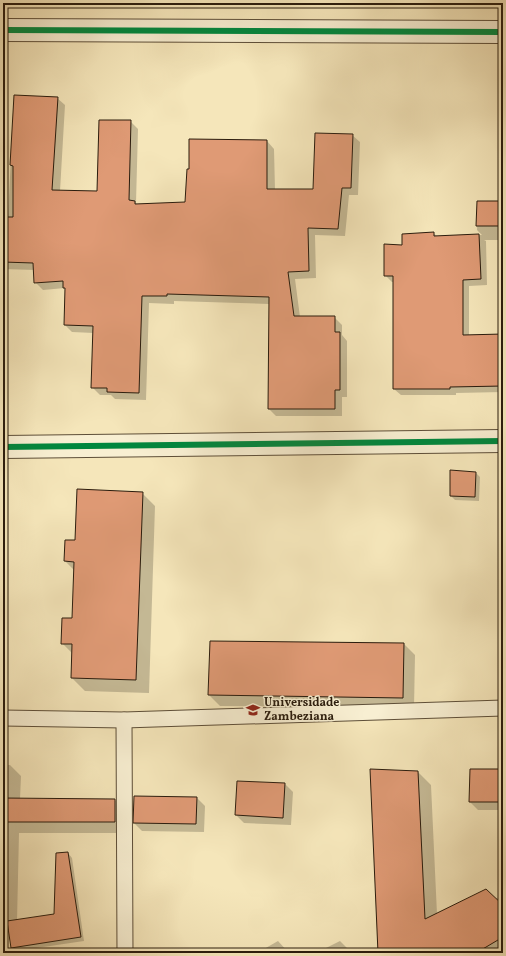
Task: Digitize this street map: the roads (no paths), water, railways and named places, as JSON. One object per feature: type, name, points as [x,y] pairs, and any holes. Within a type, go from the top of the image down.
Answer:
[{"type":"street","points":[[3,30],[503,32]]},
{"type":"street","points":[[3,447],[503,441]]},
{"type":"lane","points":[[3,718],[124,720],[503,708]]},
{"type":"lane","points":[[124,720],[126,953]]},
{"type":"place","name":"Universidade Zambeziana","points":[[253,710]]}]
